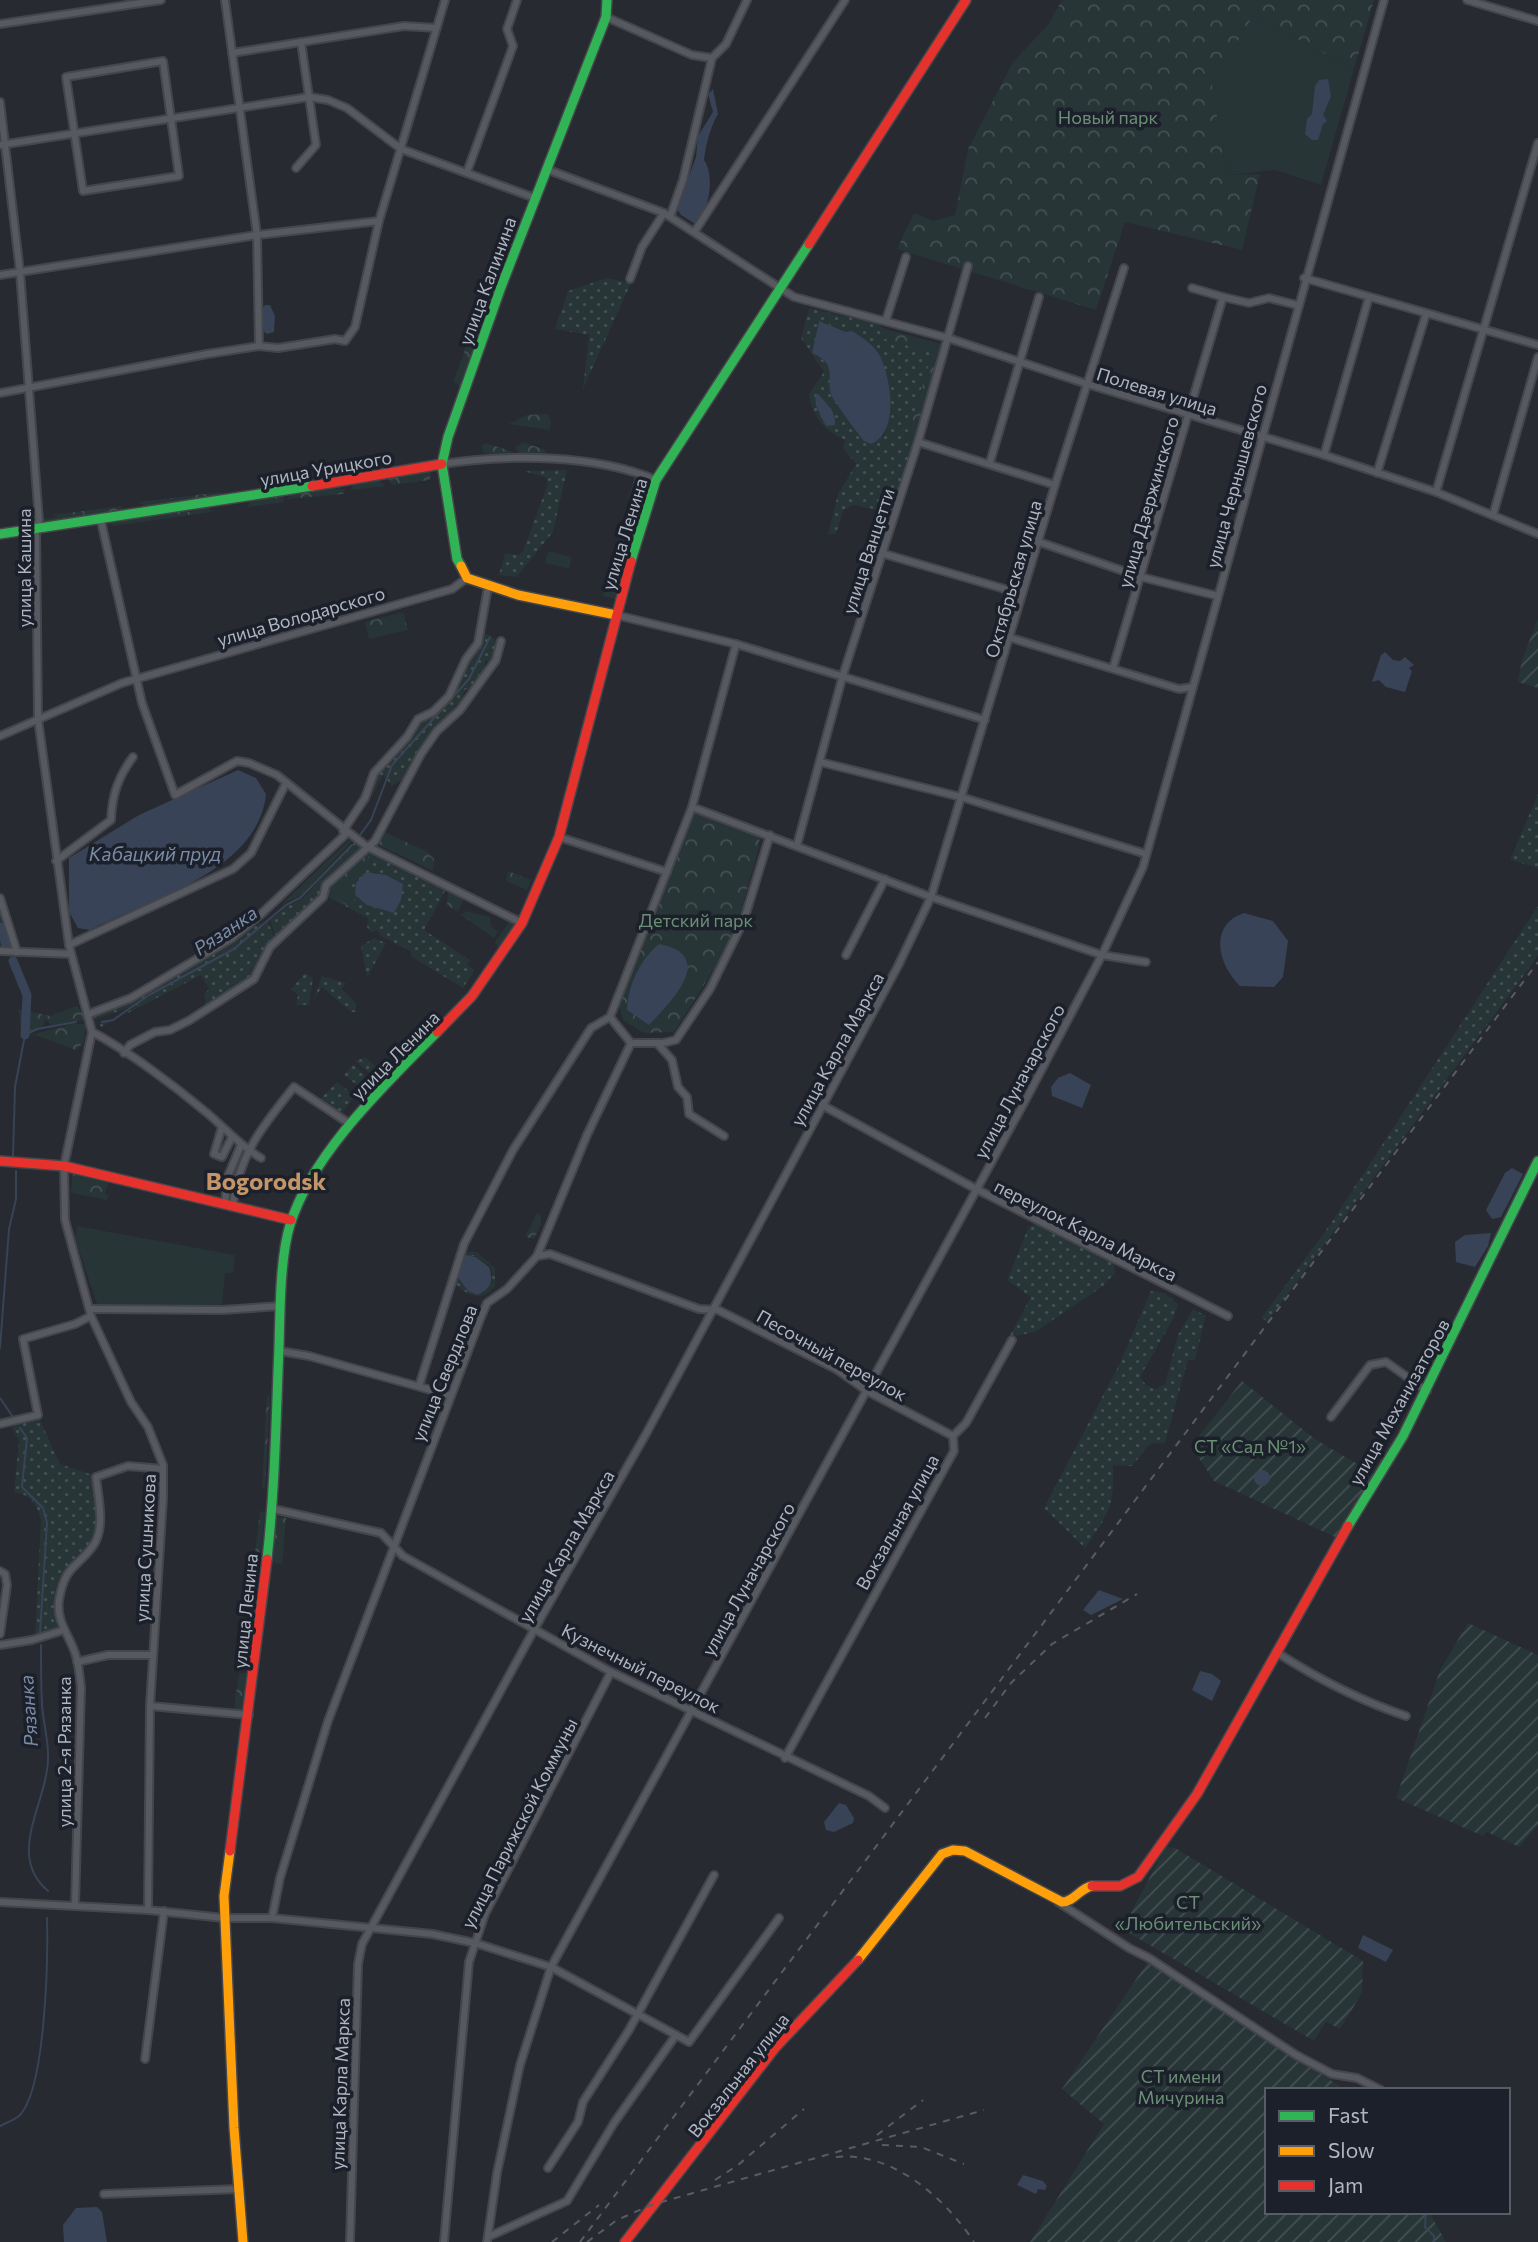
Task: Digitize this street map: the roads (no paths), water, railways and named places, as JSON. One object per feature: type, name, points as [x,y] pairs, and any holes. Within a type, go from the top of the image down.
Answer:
[{"type":"street","points":[[0,24],[161,0]]},
{"type":"street","points":[[225,0],[257,234],[259,346]]},
{"type":"street","points":[[0,393],[259,346],[278,348],[335,339],[345,341],[355,327],[379,221],[445,0]]},
{"type":"street","points":[[467,172],[513,46],[507,29],[517,0]]},
{"type":"street","name":"улица Калинина","points":[[467,578],[457,559],[442,464],[454,419],[535,198],[606,16],[607,0]]},
{"type":"street","points":[[630,279],[642,247],[667,215],[682,180],[712,58],[726,44],[747,0]]},
{"type":"street","points":[[695,231],[845,0]]},
{"type":"street","name":"улица Ленина","points":[[243,2242],[224,1896],[273,1509],[280,1306],[291,1220],[305,1190],[350,1124],[472,996],[523,923],[559,837],[644,511],[656,480],[966,0]]},
{"type":"street","name":"улица Чернышевского","points":[[1102,955],[1146,854],[1304,278],[1384,0]]},
{"type":"street","points":[[1467,0],[1538,21]]},
{"type":"street","points":[[606,16],[692,55],[712,58]]},
{"type":"street","points":[[232,53],[404,26],[436,28]]},
{"type":"street","points":[[296,168],[316,145],[301,42]]},
{"type":"street","points":[[163,61],[179,176],[83,191],[73,135],[66,77],[163,61]]},
{"type":"street","points":[[3,144],[309,97],[328,100],[347,108],[401,149],[535,198]]},
{"type":"street","name":"улица Кашина","points":[[0,102],[20,272],[39,507],[36,527],[38,719],[69,945],[92,1032]]},
{"type":"street","points":[[1436,492],[1538,143]]},
{"type":"street","name":"Полевая улица","points":[[546,169],[667,215],[794,296],[948,338],[1087,384],[1324,454],[1436,492],[1538,534]]},
{"type":"street","points":[[0,275],[257,234],[379,221]]},
{"type":"street","points":[[886,320],[906,257]]},
{"type":"street","name":"улица Ванцетти","points":[[797,845],[844,675],[918,442],[968,266]]},
{"type":"street","name":"Октябрьская улица","points":[[931,897],[1055,485],[1124,268]]},
{"type":"street","points":[[1304,278],[1426,314],[1483,327],[1538,345]]},
{"type":"street","points":[[1192,288],[1249,303],[1269,298],[1297,305]]},
{"type":"street","points":[[990,462],[1018,360],[1039,297]]},
{"type":"street","name":"улица Дзержинского","points":[[1113,668],[1223,297]]},
{"type":"street","points":[[1324,454],[1369,297]]},
{"type":"street","points":[[1377,473],[1426,314]]},
{"type":"street","points":[[1493,515],[1538,356]]},
{"type":"street","points":[[918,442],[990,462],[1055,485]]},
{"type":"street","name":"улица Урицкого","points":[[0,534],[36,527],[101,521],[442,464],[505,459],[593,461],[633,470],[656,480]]},
{"type":"street","points":[[101,521],[142,703],[175,794],[237,761],[277,775],[345,832],[366,846],[523,923]]},
{"type":"street","points":[[1039,541],[1141,577],[1218,596]]},
{"type":"street","points":[[881,553],[1022,594]]},
{"type":"street","points":[[467,578],[488,587],[736,645],[844,675],[985,720]]},
{"type":"street","name":"улица Володарского","points":[[0,737],[138,679],[452,589],[467,578]]},
{"type":"street","points":[[89,1014],[131,998],[232,938],[260,915],[345,832],[365,799],[374,773],[407,737],[418,719],[433,712],[449,696],[466,659],[478,643],[488,587]]},
{"type":"street","points":[[1011,638],[1178,689],[1192,687]]},
{"type":"street","points":[[124,1053],[130,1045],[190,1020],[254,979],[270,947],[323,897],[326,885],[366,846],[375,841],[431,739],[460,710],[496,660],[501,641]]},
{"type":"street","points":[[419,1386],[464,1244],[513,1150],[591,1028],[610,1017],[692,807],[736,645]]},
{"type":"street","points":[[56,861],[111,820],[112,800],[120,774],[133,757]]},
{"type":"street","points":[[820,762],[961,796],[1146,854]]},
{"type":"street","points":[[69,945],[233,869],[251,853],[286,783]]},
{"type":"street","points":[[692,807],[931,897],[1102,955],[1146,962]]},
{"type":"street","points":[[610,1017],[631,1043],[657,1044],[676,1040],[728,958],[746,914],[770,835]]},
{"type":"street","points":[[559,837],[667,872]]},
{"type":"street","points":[[846,955],[885,878]]},
{"type":"street","name":"улица Карла Маркса","points":[[350,2242],[358,1964],[362,1944],[535,1628],[646,1434],[709,1311],[898,966],[931,897]]},
{"type":"street","points":[[0,898],[17,952]]},
{"type":"street","points":[[0,951],[71,954]]},
{"type":"street","name":"улица Луначарского","points":[[488,2239],[508,2117],[520,2065],[551,1967],[1102,955]]},
{"type":"street","points":[[92,1032],[124,1053],[261,1158]]},
{"type":"street","name":"улица Сушникова","points":[[92,1032],[64,1166],[65,1220],[91,1312],[131,1402],[148,1427],[163,1469],[150,1706],[148,1910]]},
{"type":"street","name":"улица Свердлова","points":[[272,1918],[280,1878],[328,1721],[449,1395],[487,1303],[507,1289],[537,1255],[587,1135],[631,1043]]},
{"type":"street","points":[[657,1044],[672,1060],[678,1087],[687,1097],[689,1114],[724,1136]]},
{"type":"street","points":[[229,1204],[248,1150],[258,1132],[294,1087],[350,1124]]},
{"type":"street","name":"переулок Карла Маркса","points":[[822,1105],[976,1189],[1228,1316]]},
{"type":"street","points":[[222,1127],[214,1154],[222,1157],[232,1137]]},
{"type":"street","points":[[229,1204],[228,1176],[241,1144]]},
{"type":"street","points":[[0,1161],[64,1166],[291,1220]]},
{"type":"street","name":"улица Механизаторов","points":[[1056,1901],[1068,1902],[1086,1887],[1121,1888],[1138,1877],[1197,1794],[1427,1391],[1538,1161]]},
{"type":"street","name":"Песочный переулок","points":[[537,1255],[550,1254],[709,1311],[718,1310],[836,1369],[867,1391],[953,1436]]},
{"type":"street","points":[[0,1424],[38,1415],[23,1339],[75,1324],[91,1312],[222,1310],[280,1306]]},
{"type":"street","name":"Вокзальная улица","points":[[785,1758],[954,1451],[953,1436],[966,1423],[1012,1340]]},
{"type":"street","points":[[280,1350],[449,1395]]},
{"type":"street","points":[[1331,1418],[1370,1365],[1386,1362],[1427,1391]]},
{"type":"street","name":"улица 2-я Рязанка","points":[[75,1905],[81,1688],[77,1662],[59,1617],[64,1580],[73,1564],[93,1546],[98,1534],[96,1477],[128,1466],[163,1469]]},
{"type":"street","name":"Кузнечный переулок","points":[[273,1509],[381,1533],[403,1556],[611,1672],[785,1758],[869,1796],[885,1808]]},
{"type":"street","points":[[0,1571],[5,1574],[7,1586],[0,1634]]},
{"type":"street","points":[[0,1645],[32,1640],[64,1630]]},
{"type":"street","points":[[1276,1652],[1331,1686],[1364,1702],[1406,1716]]},
{"type":"street","points":[[77,1662],[108,1655],[153,1655]]},
{"type":"street","name":"улица Парижской Коммуны","points":[[443,2242],[469,1962],[485,1914],[611,1672]]},
{"type":"street","points":[[150,1706],[249,1715]]},
{"type":"street","name":"Вокзальная улица","points":[[625,2242],[775,2048],[865,1953],[942,1854],[953,1850],[965,1851],[1056,1901]]},
{"type":"street","points":[[548,2168],[578,2122],[583,2102],[636,2016],[714,1875]]},
{"type":"street","points":[[1056,1901],[1149,1958],[1296,2055],[1332,2074],[1357,2078],[1377,2088]]},
{"type":"street","points":[[0,1902],[372,1926],[475,1943],[551,1967],[636,2016],[689,2042],[779,1918]]},
{"type":"street","points":[[145,2059],[164,1911]]},
{"type":"street","points":[[488,2239],[567,2201],[673,2033]]},
{"type":"street","points":[[104,2194],[239,2189]]},
{"type":"water","points":[[1328,79],[1331,96],[1323,115],[1327,121],[1323,124],[1318,140],[1312,140],[1305,134],[1307,119],[1312,114],[1315,86],[1319,80]]},
{"type":"water","points":[[713,89],[718,114],[709,136],[704,160],[709,175],[709,193],[704,211],[694,223],[677,209],[696,157],[698,136],[713,112],[708,94]]},
{"type":"water","points":[[265,305],[270,305],[275,316],[274,332],[267,334],[263,331],[260,311]]},
{"type":"water","points":[[819,321],[846,332],[852,331],[871,345],[880,356],[887,377],[891,404],[886,429],[880,438],[871,444],[864,441],[834,400],[829,369],[821,358],[812,353]]},
{"type":"water","points":[[818,394],[832,412],[835,425],[826,426],[816,406],[815,395]]},
{"type":"water","points":[[1385,652],[1393,660],[1400,661],[1405,657],[1414,665],[1409,668],[1412,671],[1405,692],[1386,687],[1379,680],[1372,682],[1381,655]]},
{"type":"water","name":"Кабацкий пруд","points":[[238,770],[256,778],[266,794],[259,821],[243,844],[222,863],[170,894],[90,930],[78,928],[69,912],[69,858],[139,815]]},
{"type":"water","points":[[366,872],[386,875],[403,884],[401,900],[394,913],[367,905],[355,895],[356,883]]},
{"type":"water","points":[[1244,913],[1273,921],[1288,941],[1283,977],[1274,987],[1240,986],[1226,967],[1220,946],[1221,936],[1233,919]]},
{"type":"water","points":[[659,944],[676,950],[685,958],[688,968],[677,992],[649,1025],[627,1010],[628,1001],[641,965]]},
{"type":"water","points":[[1070,1073],[1091,1085],[1082,1108],[1052,1096],[1051,1087],[1058,1078]]},
{"type":"water","points":[[1512,1168],[1523,1174],[1501,1217],[1492,1219],[1486,1210],[1505,1173]]},
{"type":"water","points":[[1491,1233],[1488,1246],[1475,1267],[1456,1262],[1455,1242],[1465,1235]]},
{"type":"water","points":[[461,1257],[476,1257],[489,1267],[490,1284],[477,1295],[468,1291],[456,1275]]},
{"type":"water","points":[[1259,1470],[1265,1470],[1270,1478],[1268,1484],[1259,1486],[1254,1481],[1254,1475]]},
{"type":"water","points":[[1099,1590],[1123,1599],[1091,1615],[1083,1610]]},
{"type":"water","points":[[1200,1671],[1212,1674],[1221,1681],[1212,1701],[1192,1690]]},
{"type":"water","points":[[839,1803],[846,1805],[854,1818],[853,1823],[834,1832],[826,1830],[824,1822]]},
{"type":"water","points":[[1363,1935],[1393,1950],[1386,1962],[1358,1948]]},
{"type":"water","points":[[1023,2175],[1043,2181],[1047,2186],[1045,2190],[1038,2189],[1036,2194],[1017,2185]]},
{"type":"water","points":[[97,2207],[102,2212],[107,2242],[64,2242],[63,2225],[76,2208]]},
{"type":"waterway","name":"Рязанка","points":[[360,835],[371,820],[392,765],[469,679],[490,637]]},
{"type":"waterway","name":"Рязанка","points":[[102,1022],[113,1020],[149,995],[234,949],[286,905],[300,898],[352,845]]},
{"type":"waterway","name":"Рязанка","points":[[0,927],[6,944]]},
{"type":"waterway","name":"Рязанка","points":[[13,961],[27,995],[25,1035]]},
{"type":"waterway","name":"Рязанка","points":[[13,1156],[15,1087],[25,1035],[37,1029],[76,1022]]},
{"type":"waterway","name":"Рязанка","points":[[0,1348],[9,1229],[16,1199],[16,1171]]},
{"type":"waterway","name":"Рязанка","points":[[0,1398],[13,1417]]},
{"type":"waterway","name":"Рязанка","points":[[20,1428],[27,1438],[22,1487],[43,1508],[47,1523],[40,1633]]},
{"type":"waterway","name":"Рязанка","points":[[41,1645],[47,1772],[29,1844],[35,1876],[48,1891]]},
{"type":"waterway","name":"Рязанка","points":[[0,2126],[19,2116],[28,2102],[35,2080],[44,2022],[47,1918]]},
{"type":"waterway","points":[[1426,2214],[1425,2227],[1434,2236],[1434,2242]]},
{"type":"railway","points":[[580,2242],[1538,962]]},
{"type":"railway","points":[[985,1718],[1011,1683],[1052,1644],[1137,1594]]},
{"type":"railway","points":[[877,2135],[923,2100]]},
{"type":"railway","points":[[715,2180],[738,2165],[804,2109]]},
{"type":"railway","points":[[587,2242],[617,2220],[651,2205],[984,2110]]},
{"type":"railway","points":[[882,2145],[921,2147],[964,2164]]},
{"type":"railway","points":[[836,2157],[857,2157],[877,2162],[915,2181],[948,2209],[974,2242]]},
{"type":"railway","points":[[552,2242],[599,2205]]},
{"type":"district","name":"Bogorodsk","points":[[266,1180]]},
{"type":"park label","name":"Новый парк","points":[[1108,117]]},
{"type":"park label","name":"Детский парк","points":[[696,920]]},
{"type":"park label","name":"СТ «Сад №1»","points":[[1250,1446]]},
{"type":"park label","name":"СТ «Любительский»","points":[[1188,1912]]},
{"type":"park label","name":"СТ имени Мичурина","points":[[1181,2086]]}]
